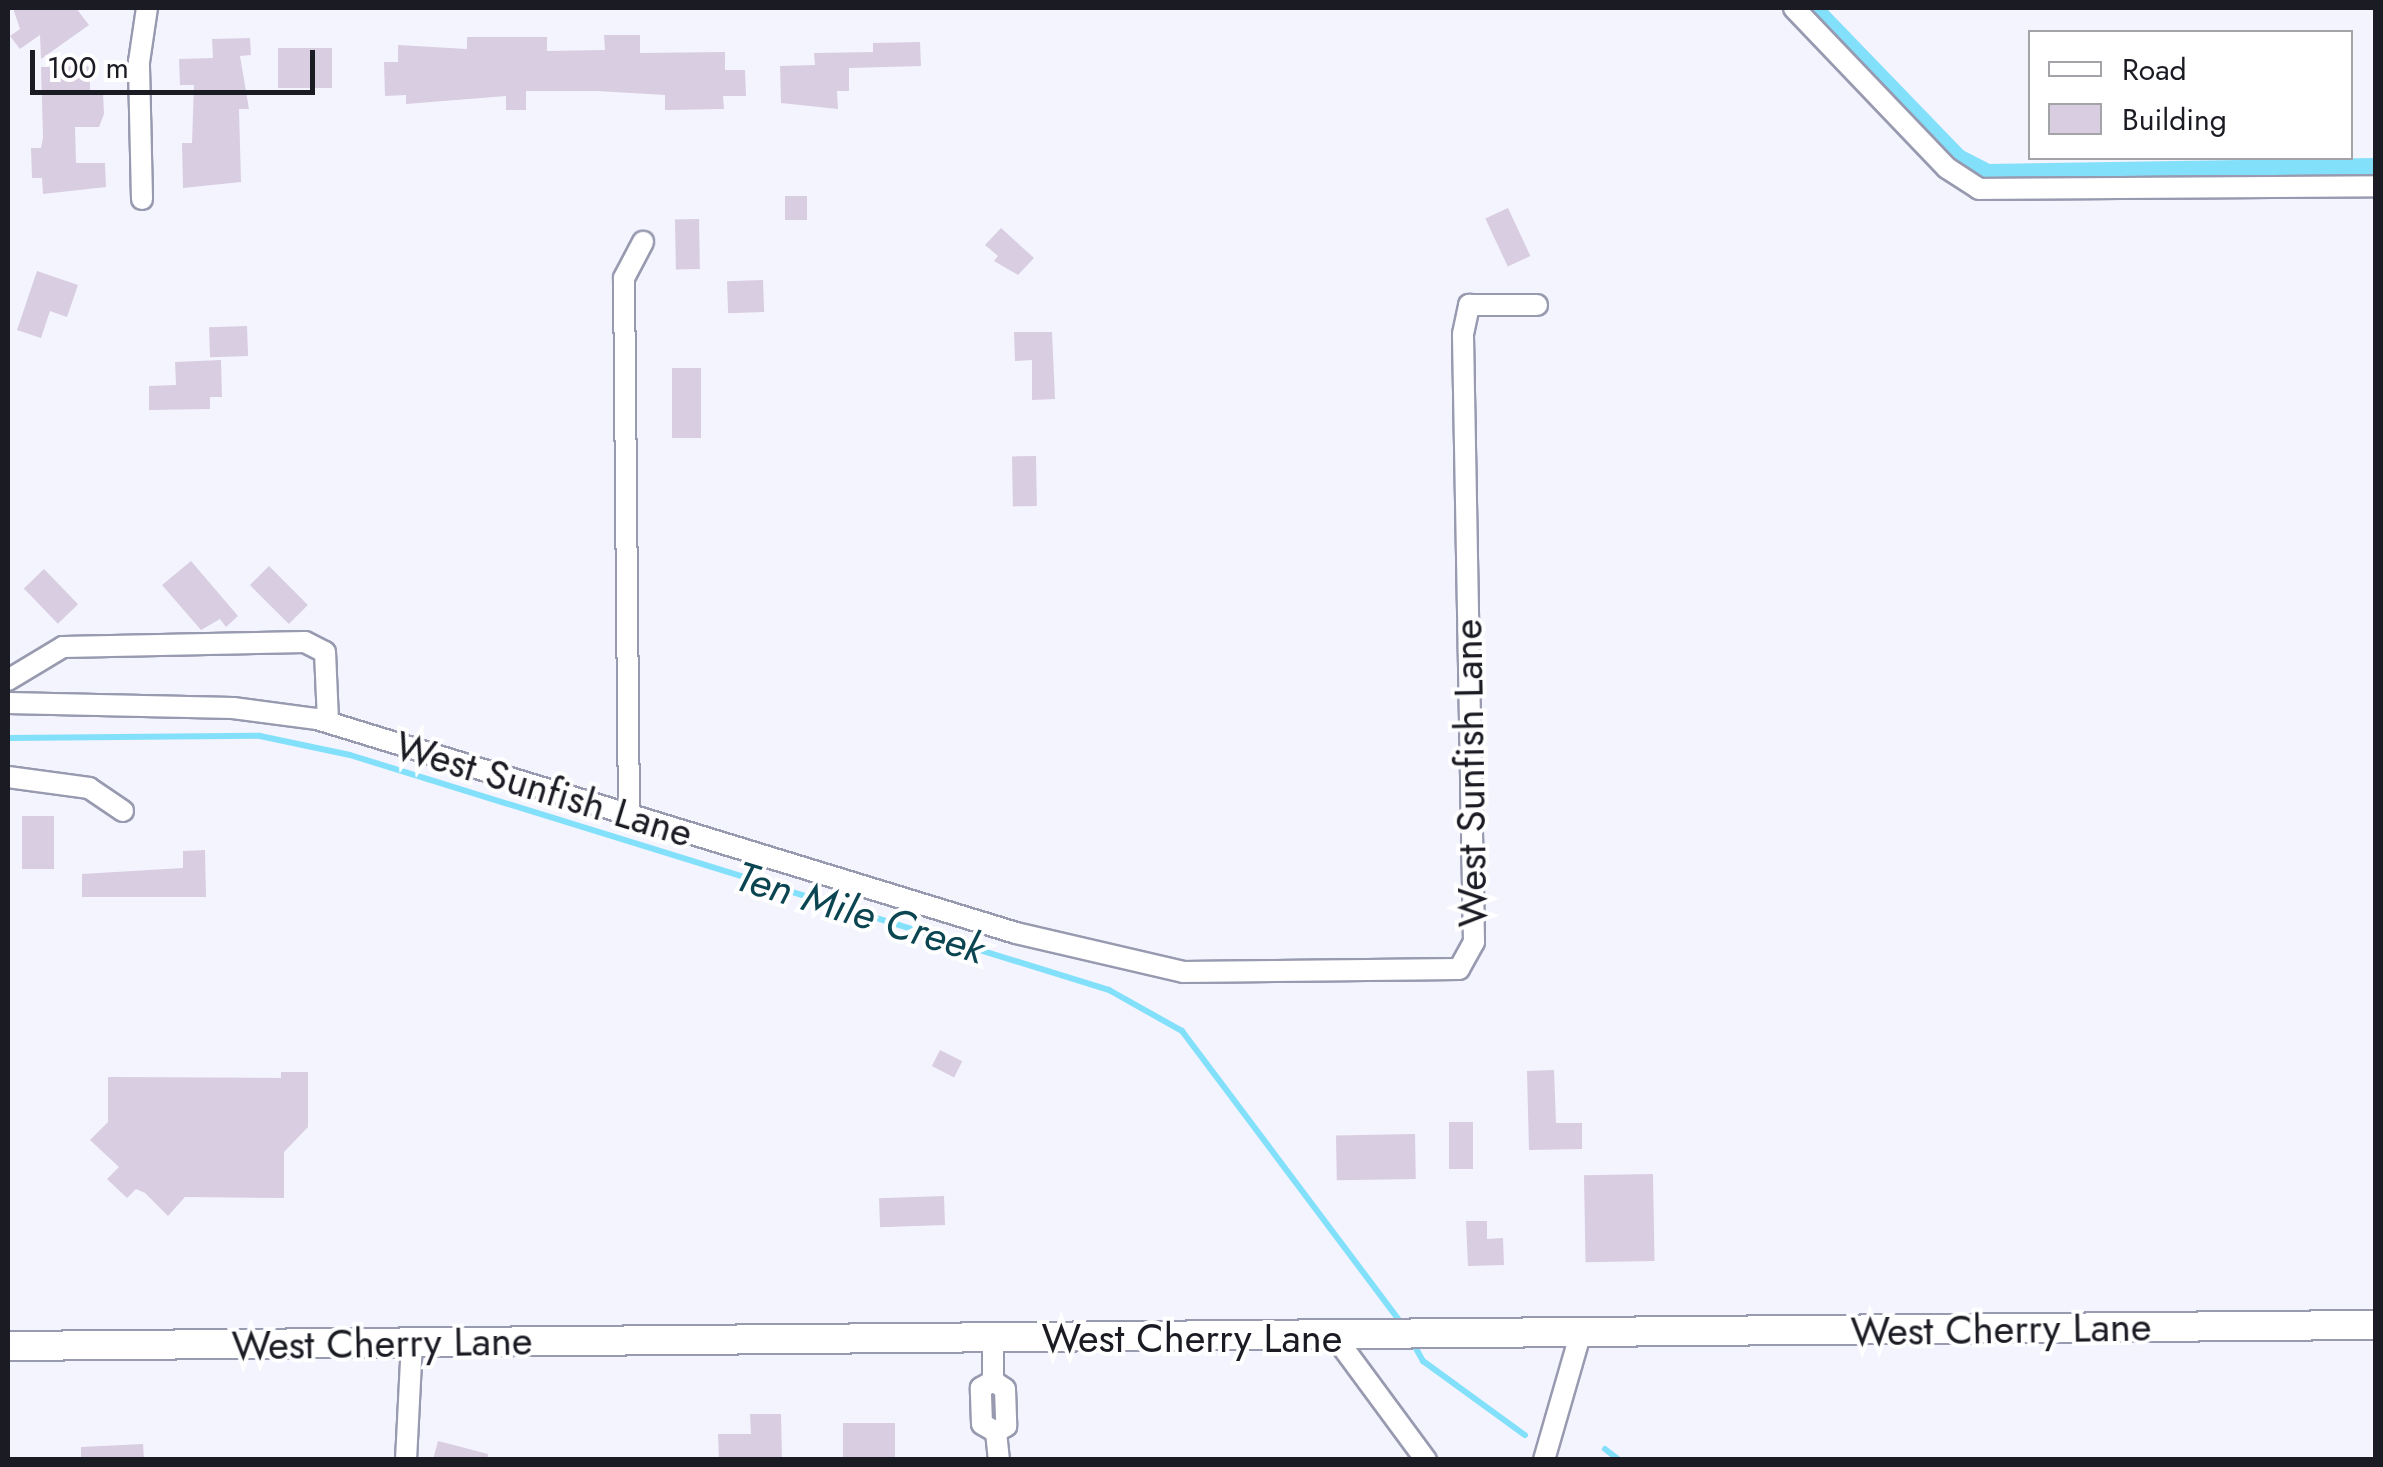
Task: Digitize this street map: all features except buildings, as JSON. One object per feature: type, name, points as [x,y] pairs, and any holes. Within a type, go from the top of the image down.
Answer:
[{"type":"main road","name":"West Cherry Lane","points":[[8,1346],[1367,1338],[2376,1325]]},
{"type":"street","points":[[142,199],[139,62],[147,8]]},
{"type":"street","points":[[1794,8],[1947,168],[1978,189],[2376,186]]},
{"type":"street","points":[[629,817],[624,278],[643,242]]},
{"type":"street","name":"West Sunfish Lane","points":[[8,703],[233,708],[328,722],[1016,933],[1183,972],[1458,969],[1474,942],[1465,406],[1469,305],[1537,305]]},
{"type":"street","points":[[8,680],[63,647],[305,642],[325,652],[328,722]]},
{"type":"street","points":[[8,777],[89,788],[123,811]]},
{"type":"street","points":[[1544,1460],[1580,1335]]},
{"type":"street","points":[[993,1338],[993,1381],[1005,1389],[1006,1426],[996,1432],[999,1460]]},
{"type":"street","points":[[1336,1338],[1426,1460]]},
{"type":"street","points":[[406,1460],[412,1342]]},
{"type":"waterway","points":[[1812,8],[1958,159],[1988,174],[2376,168]]},
{"type":"waterway","name":"Ten Mile Creek","points":[[8,738],[260,736],[350,755],[1109,990],[1182,1031],[1402,1324]]},
{"type":"waterway","name":"Ten Mile Creek","points":[[1413,1343],[1423,1361],[1525,1435]]},
{"type":"waterway","name":"Ten Mile Creek","points":[[1605,1449],[1619,1460]]}]
